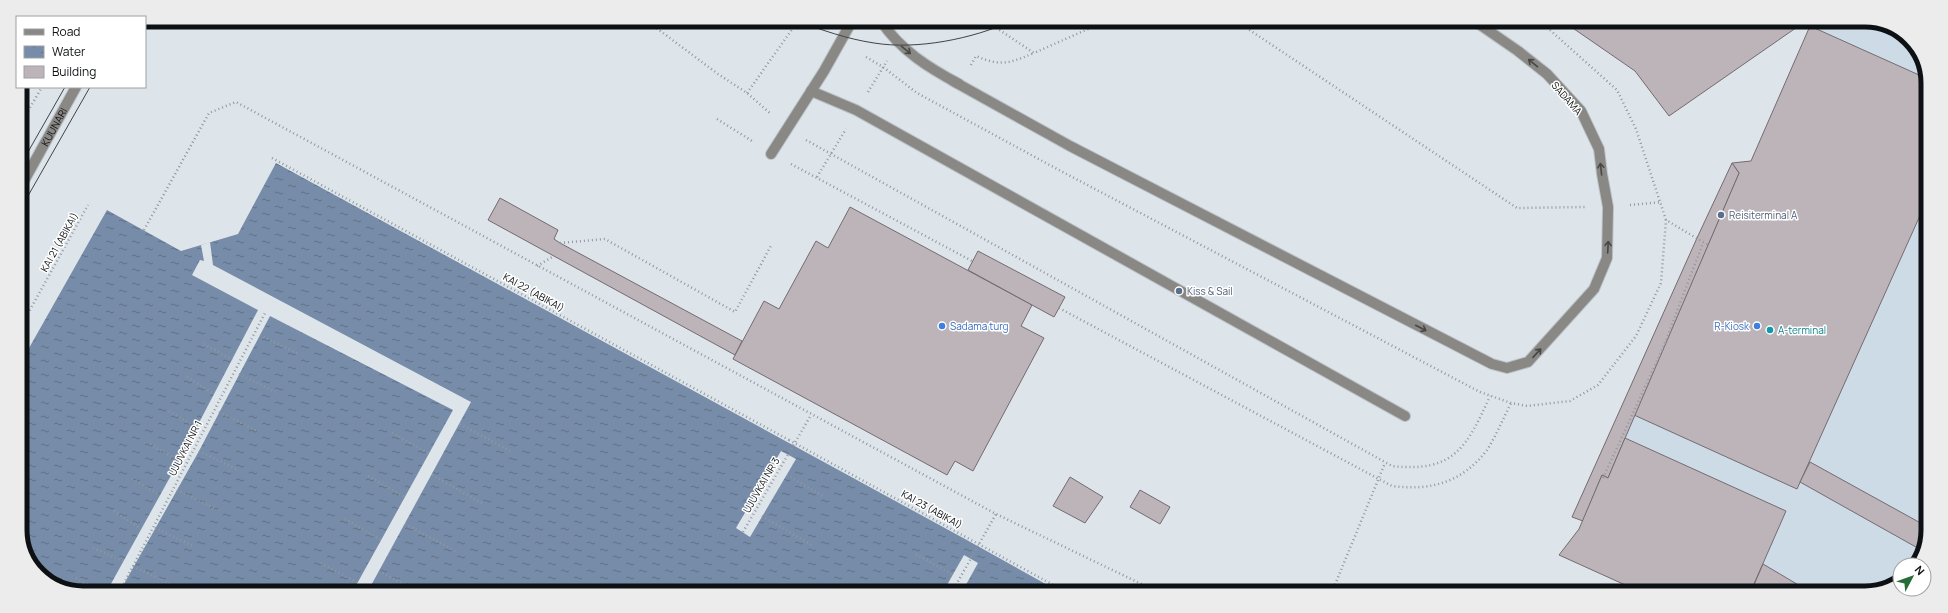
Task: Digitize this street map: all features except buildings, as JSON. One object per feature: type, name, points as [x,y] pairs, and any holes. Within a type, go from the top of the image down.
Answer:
[{"type":"street","points":[[771,154],[811,91],[848,27]]},
{"type":"street","points":[[886,27],[899,44],[924,64],[953,81],[1398,317]]},
{"type":"street","name":"SADAMA","points":[[953,81],[1077,150],[1492,364],[1507,368],[1528,362],[1594,289],[1607,258],[1608,207],[1602,174],[1600,149],[1580,111],[1547,74],[1518,51],[1483,27]]},
{"type":"street","name":"KUUNARI","points":[[27,175],[75,88]]},
{"type":"street","points":[[811,91],[856,110],[1405,416]]},
{"type":"path","points":[[655,27],[718,74],[747,93],[787,129],[1385,463],[1403,467],[1428,467],[1453,456],[1464,446],[1490,396]]},
{"type":"path","points":[[747,93],[794,27]]},
{"type":"path","points":[[995,27],[1034,53],[1092,27]]},
{"type":"path","points":[[1245,27],[1517,208],[1608,207],[1662,202]]},
{"type":"path","points":[[866,57],[883,66],[917,93],[1057,169],[1490,396],[1511,403],[1527,406],[1570,401],[1598,385],[1636,336],[1661,283],[1666,220],[1662,202],[1636,129],[1617,90],[1547,27]]},
{"type":"path","points":[[27,114],[41,88]]},
{"type":"path","points":[[144,230],[209,113],[236,102],[996,514],[1146,586]]},
{"type":"path","name":"KAI 22 (ABIKAI)","points":[[272,158],[789,440]]},
{"type":"path","points":[[817,177],[972,261]]},
{"type":"path","name":"KAI 21 (ABIKAI)","points":[[27,315],[88,205]]},
{"type":"path","points":[[1666,220],[1708,246]]},
{"type":"path","points":[[560,243],[605,239],[735,312],[772,244]]},
{"type":"path","points":[[1603,478],[1663,348],[1703,243]]},
{"type":"path","points":[[537,266],[554,256]]},
{"type":"path","points":[[1059,308],[1377,480],[1392,486],[1411,488],[1429,487],[1445,483],[1459,475],[1486,450],[1511,403]]},
{"type":"path","name":"UJUVKAI NR 1","points":[[123,586],[265,313]]},
{"type":"path","points":[[260,335],[298,354]]},
{"type":"path","points":[[204,344],[232,360]]},
{"type":"path","points":[[239,374],[278,393]]},
{"type":"path","points":[[187,377],[214,394]]},
{"type":"path","points":[[169,411],[197,428]]},
{"type":"path","points":[[219,412],[257,431]]},
{"type":"path","name":"UJUVKAI NR 3","points":[[743,532],[811,415]]},
{"type":"path","points":[[460,424],[510,451]]},
{"type":"path","points":[[392,433],[430,454]]},
{"type":"path","name":"KAI 23 (ABIKAI)","points":[[789,440],[1055,586]]},
{"type":"path","points":[[150,444],[179,461]]},
{"type":"path","points":[[199,451],[236,469]]},
{"type":"path","points":[[1334,586],[1385,463]]},
{"type":"path","points":[[432,475],[482,503]]},
{"type":"path","points":[[787,475],[823,496]]},
{"type":"path","points":[[368,476],[406,498]]},
{"type":"path","points":[[132,479],[160,495]]},
{"type":"path","points":[[177,490],[214,508]]},
{"type":"path","points":[[114,511],[141,529]]},
{"type":"path","points":[[955,586],[996,514]]},
{"type":"path","points":[[762,516],[811,545]]},
{"type":"path","points":[[345,520],[381,540]]},
{"type":"path","points":[[405,524],[456,551]]},
{"type":"path","points":[[155,528],[193,546]]},
{"type":"path","points":[[93,548],[123,561]]},
{"type":"path","points":[[916,554],[953,575]]},
{"type":"path","points":[[321,563],[358,583]]},
{"type":"path","points":[[133,566],[172,585]]},
{"type":"path","points":[[379,572],[407,586]]},
{"type":"path","points":[[76,578],[91,586]]},
{"type":"path","points":[[967,583],[972,586]]},
{"type":"shaded area","points":[[1813,27],[1872,27],[1893,34],[1907,46],[1914,55],[1921,76]]},
{"type":"shaded area","points":[[1921,213],[1921,537],[1914,557],[1892,557],[1892,579],[1876,585],[1865,586],[1753,586],[1786,511],[1625,438],[1634,415],[1797,488]]},
{"type":"shaded area","points":[[1621,583],[1628,586],[1620,586]]},
{"type":"water","points":[[276,163],[1049,586],[76,586],[52,577],[34,558],[27,534],[27,352],[107,210],[181,251],[238,234]]},
{"type":"pier","points":[[210,242],[213,265],[471,402],[371,586],[356,586],[453,410],[270,316],[199,451],[123,586],[110,586],[179,461],[258,310],[192,275],[200,260],[204,261],[201,245]]},
{"type":"pier","points":[[781,451],[796,459],[750,537],[736,528]]},
{"type":"pier","points":[[964,555],[978,563],[965,586],[946,586]]},
{"type":"tram line","points":[[814,27],[854,39],[891,45],[926,44],[962,38],[996,27]]},
{"type":"tram line","points":[[27,154],[64,88]]},
{"type":"tram line","points":[[27,198],[89,88]]},
{"type":"place","name":"Reisiterminal A","points":[[1721,215]]},
{"type":"place","name":"Kiss & Sail","points":[[1179,291]]},
{"type":"place","name":"Sadama turg","points":[[942,326]]},
{"type":"place","name":"R-Kiosk","points":[[1757,326]]},
{"type":"place","name":"A-terminal","points":[[1770,330]]}]
